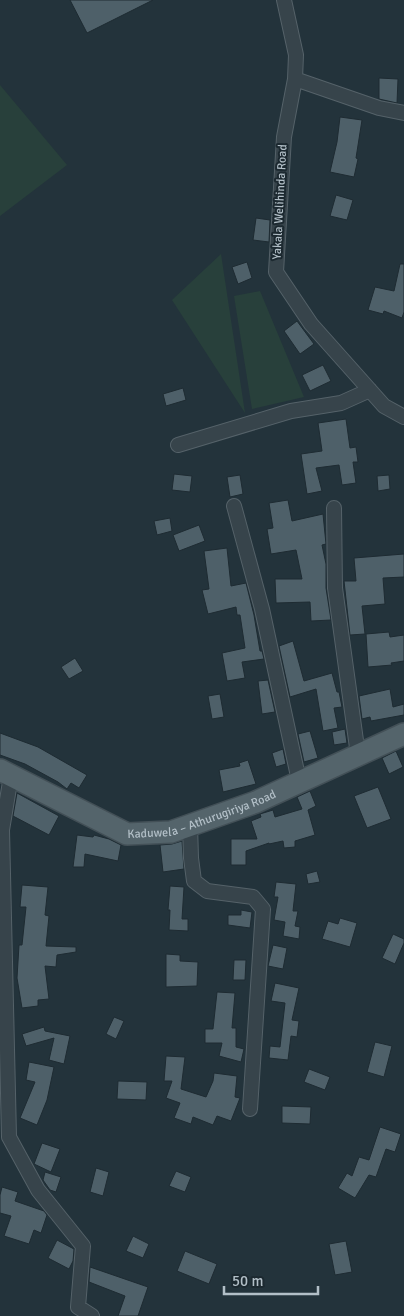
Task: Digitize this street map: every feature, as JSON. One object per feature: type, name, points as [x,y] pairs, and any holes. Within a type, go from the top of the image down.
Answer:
[{"type":"main road","name":"Kaduwela – Athurugiriya Road","points":[[6,773],[127,834],[171,832],[256,802],[404,734]]},
{"type":"street","name":"Yakala Welihinda Road","points":[[284,0],[296,55],[295,79],[284,137],[276,272],[310,324],[384,406],[404,417]]},
{"type":"street","points":[[295,79],[379,108],[404,113]]},
{"type":"street","points":[[178,445],[291,411],[340,403],[370,390]]},
{"type":"street","points":[[234,506],[262,609],[299,781]]},
{"type":"street","points":[[334,508],[334,588],[358,754]]},
{"type":"street","points":[[6,773],[2,830],[2,893],[9,1136],[38,1190],[83,1246],[78,1307],[92,1316]]},
{"type":"street","points":[[190,825],[194,881],[207,892],[253,897],[263,909],[250,1109]]},
{"type":"green space","points":[[0,85],[67,165],[0,216]]},
{"type":"green space","points":[[221,254],[245,413],[172,300]]},
{"type":"green space","points":[[260,291],[304,397],[252,409],[234,296]]},
{"type":"building","points":[[70,0],[153,0],[87,33]]},
{"type":"building","points":[[379,78],[398,79],[397,103],[379,99]]},
{"type":"building","points":[[340,117],[362,120],[354,177],[330,172],[337,142]]},
{"type":"building","points":[[336,195],[353,200],[347,220],[330,216]]},
{"type":"building","points":[[256,218],[270,220],[269,242],[253,240]]},
{"type":"building","points":[[247,262],[252,278],[238,284],[232,267]]},
{"type":"building","points":[[400,264],[404,264],[404,312],[402,318],[384,311],[383,314],[368,310],[375,287],[394,291]]},
{"type":"building","points":[[297,321],[314,344],[300,354],[284,331]]},
{"type":"building","points":[[323,365],[331,381],[310,391],[302,375]]},
{"type":"building","points":[[183,388],[186,400],[166,406],[163,394]]},
{"type":"building","points":[[346,419],[350,448],[356,447],[358,462],[353,462],[356,483],[342,485],[339,465],[316,468],[322,491],[307,494],[301,454],[322,451],[318,423]]},
{"type":"building","points":[[174,474],[192,476],[190,492],[172,490]]},
{"type":"building","points":[[240,475],[243,494],[230,497],[227,477]]},
{"type":"building","points":[[389,475],[390,489],[378,491],[377,476]]},
{"type":"building","points":[[288,500],[292,521],[323,514],[326,544],[322,545],[326,564],[326,588],[331,620],[311,621],[310,602],[276,603],[275,579],[302,579],[296,550],[271,554],[267,529],[273,528],[269,503]]},
{"type":"building","points":[[170,518],[172,531],[157,535],[154,521]]},
{"type":"building","points":[[199,525],[205,541],[179,551],[173,535]]},
{"type":"building","points":[[227,548],[231,586],[246,583],[260,651],[262,651],[264,659],[242,662],[245,678],[227,681],[222,653],[245,648],[240,615],[237,615],[236,607],[208,614],[202,590],[209,589],[204,551]]},
{"type":"building","points":[[404,554],[404,577],[383,578],[385,604],[362,606],[365,634],[350,635],[344,581],[356,581],[354,558]]},
{"type":"building","points":[[389,632],[390,637],[404,635],[404,661],[391,663],[392,665],[368,667],[366,634]]},
{"type":"building","points":[[293,641],[304,681],[332,673],[342,707],[334,708],[338,728],[323,731],[316,689],[290,697],[279,646]]},
{"type":"building","points":[[75,658],[83,671],[69,679],[61,667]]},
{"type":"building","points":[[268,680],[275,712],[262,714],[258,681]]},
{"type":"building","points":[[390,689],[393,707],[404,704],[404,715],[371,721],[370,717],[362,719],[359,696]]},
{"type":"building","points":[[220,694],[224,717],[212,719],[208,696]]},
{"type":"building","points":[[345,729],[347,743],[334,745],[332,732]]},
{"type":"building","points":[[310,731],[318,758],[304,762],[298,734]]},
{"type":"building","points":[[0,733],[38,747],[87,775],[79,788],[71,783],[67,789],[25,764],[0,755]]},
{"type":"building","points":[[283,749],[286,764],[276,767],[272,753]]},
{"type":"building","points":[[396,751],[403,767],[389,774],[382,758]]},
{"type":"building","points":[[248,760],[256,784],[223,792],[219,770],[240,766],[239,763]]},
{"type":"building","points":[[378,787],[391,819],[367,828],[354,796]]},
{"type":"building","points":[[310,791],[316,806],[308,810],[315,835],[295,841],[295,847],[284,848],[283,841],[269,843],[246,851],[246,865],[231,865],[231,839],[257,839],[251,821],[261,817],[260,814],[273,810],[275,817],[302,809],[297,797]]},
{"type":"building","points":[[17,793],[59,816],[49,835],[13,816]]},
{"type":"building","points":[[77,835],[93,837],[94,835],[121,845],[118,861],[85,854],[84,867],[73,867]]},
{"type":"building","points":[[182,841],[184,869],[163,872],[160,845]]},
{"type":"building","points":[[317,871],[320,882],[308,884],[306,874]]},
{"type":"building","points":[[276,882],[296,884],[293,911],[298,911],[295,926],[300,927],[299,939],[283,936],[285,922],[274,920],[278,897],[274,897]]},
{"type":"building","points":[[22,885],[48,887],[45,915],[49,916],[46,946],[76,947],[76,952],[57,955],[56,967],[45,966],[49,999],[38,1000],[38,1006],[22,1008],[17,978],[19,945],[22,945],[26,907],[20,907]]},
{"type":"building","points":[[170,886],[184,887],[182,919],[188,919],[188,931],[169,930]]},
{"type":"building","points":[[241,910],[252,912],[250,928],[228,925],[228,915],[241,915]]},
{"type":"building","points":[[340,918],[357,923],[350,947],[322,939],[328,921],[338,924]]},
{"type":"building","points":[[393,934],[404,939],[395,964],[382,958]]},
{"type":"building","points":[[273,945],[287,948],[283,969],[268,966]]},
{"type":"building","points":[[166,954],[180,955],[180,961],[198,962],[197,986],[166,987]]},
{"type":"building","points":[[234,960],[246,960],[245,980],[233,980]]},
{"type":"building","points":[[275,983],[299,988],[292,1020],[299,1021],[297,1037],[291,1036],[288,1060],[269,1058],[270,1046],[280,1047],[285,1003],[271,1001]]},
{"type":"building","points":[[217,992],[235,993],[232,1028],[236,1028],[236,1047],[244,1049],[241,1062],[219,1056],[222,1043],[205,1043],[205,1029],[213,1029]]},
{"type":"building","points":[[114,1017],[124,1021],[116,1039],[106,1034]]},
{"type":"building","points":[[44,1027],[45,1031],[70,1036],[64,1064],[49,1060],[54,1038],[26,1046],[22,1034]]},
{"type":"building","points":[[375,1042],[392,1046],[384,1077],[367,1072]]},
{"type":"building","points":[[166,1056],[185,1057],[181,1089],[206,1097],[213,1081],[214,1073],[237,1076],[235,1097],[240,1098],[231,1121],[217,1116],[213,1125],[193,1117],[191,1124],[174,1118],[180,1103],[166,1098],[172,1081],[164,1081]]},
{"type":"building","points":[[29,1062],[54,1067],[47,1100],[37,1125],[20,1118],[35,1082],[26,1080]]},
{"type":"building","points":[[309,1069],[330,1077],[325,1090],[304,1082]]},
{"type":"building","points":[[118,1081],[147,1082],[146,1100],[117,1099]]},
{"type":"building","points":[[282,1106],[311,1107],[310,1124],[282,1123]]},
{"type":"building","points":[[380,1127],[401,1134],[395,1152],[386,1149],[376,1177],[369,1175],[355,1198],[338,1188],[347,1173],[352,1176],[359,1157],[369,1160]]},
{"type":"building","points":[[42,1143],[60,1149],[51,1172],[34,1164]]},
{"type":"building","points":[[96,1168],[109,1172],[103,1196],[90,1192]]},
{"type":"building","points":[[176,1171],[191,1177],[185,1192],[169,1186]]},
{"type":"building","points":[[45,1172],[61,1177],[56,1192],[50,1190],[43,1180]]},
{"type":"building","points":[[2,1187],[18,1192],[15,1201],[44,1211],[47,1215],[41,1233],[34,1230],[29,1244],[4,1236],[11,1216],[0,1213]]},
{"type":"building","points":[[133,1236],[149,1244],[143,1258],[126,1251]]},
{"type":"building","points":[[57,1240],[74,1249],[73,1261],[69,1269],[48,1258]]},
{"type":"building","points":[[346,1241],[352,1272],[335,1275],[329,1244]]},
{"type":"building","points":[[185,1251],[217,1264],[209,1284],[177,1271]]},
{"type":"building","points":[[90,1267],[148,1287],[138,1316],[118,1316],[125,1296],[89,1282]]}]
